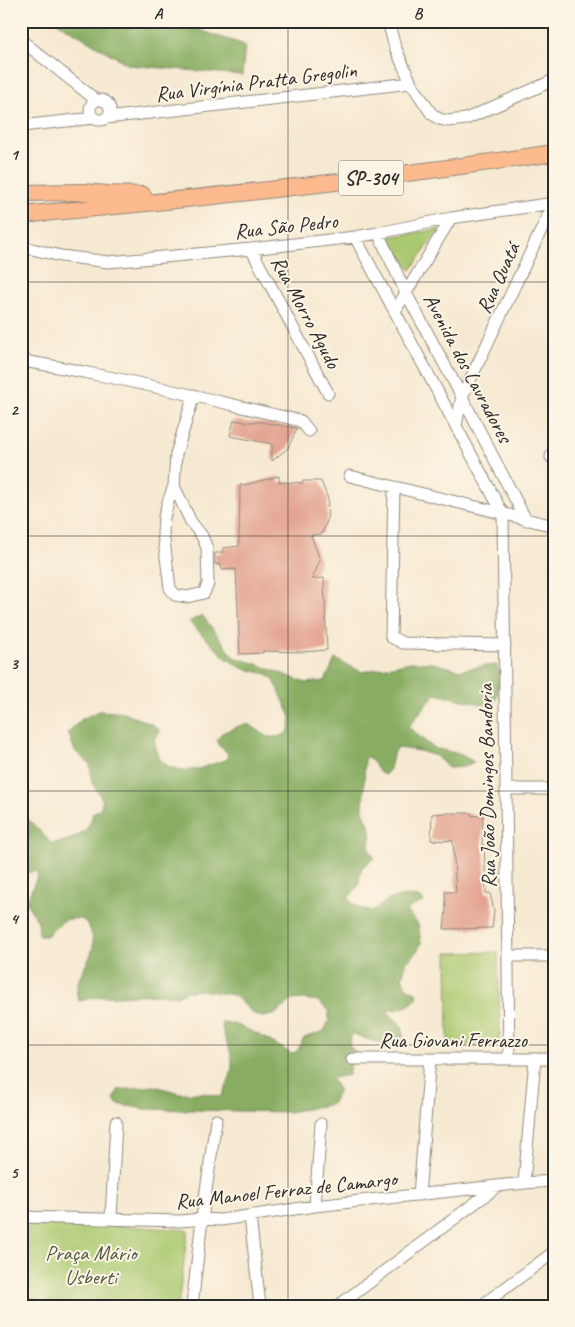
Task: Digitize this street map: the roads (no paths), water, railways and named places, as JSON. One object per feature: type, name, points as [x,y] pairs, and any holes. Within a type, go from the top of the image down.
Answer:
[{"type":"highway","name":"SP-304","points":[[21,216],[298,187],[554,153]]},
{"type":"highway","name":"SP-304","points":[[21,193],[83,192],[147,195],[188,200]]},
{"type":"street","points":[[390,21],[390,29],[395,47],[411,83],[431,113],[439,119],[448,121],[466,119],[554,80]]},
{"type":"street","points":[[21,40],[96,100]]},
{"type":"street","name":"Rua Virgínia Pratta Gregolin","points":[[106,118],[411,83]]},
{"type":"street","points":[[21,126],[106,118],[111,110],[108,102],[102,99],[96,100],[90,107],[90,113],[94,118]]},
{"type":"street","name":"Rua São Pedro","points":[[21,248],[61,256],[109,262],[355,237],[451,218],[554,203]]},
{"type":"street","name":"Rua Quatá","points":[[456,425],[462,397],[554,203]]},
{"type":"street","points":[[395,311],[451,218]]},
{"type":"street","name":"Avenida dos Lavradores","points":[[378,233],[406,293],[526,520]]},
{"type":"street","name":"Avenida dos Lavradores","points":[[355,237],[503,514]]},
{"type":"street","name":"Rua Morro Agudo","points":[[251,249],[328,393]]},
{"type":"street","points":[[21,361],[194,395],[301,421],[309,431]]},
{"type":"street","points":[[174,486],[191,522],[202,536],[207,548],[208,584],[204,593],[187,597],[175,595],[170,588],[163,533],[164,517],[174,486],[176,454],[194,395]]},
{"type":"street","points":[[350,476],[554,526]]},
{"type":"street","points":[[394,487],[391,637],[403,643],[505,645]]},
{"type":"street","name":"Rua João Domingos Bandoria","points":[[503,514],[509,1059]]},
{"type":"street","points":[[506,789],[554,789]]},
{"type":"street","points":[[508,956],[554,956]]},
{"type":"street","name":"Rua Giovani Ferrazzo","points":[[352,1058],[554,1059]]},
{"type":"street","points":[[419,1195],[430,1059]]},
{"type":"street","points":[[524,1183],[535,1060]]},
{"type":"street","points":[[192,1306],[216,1120]]},
{"type":"street","points":[[111,1219],[116,1122]]},
{"type":"street","points":[[315,1206],[321,1124]]},
{"type":"street","name":"Rua Manoel Ferraz de Camargo","points":[[21,1217],[180,1221],[221,1220],[315,1206],[554,1181]]},
{"type":"street","points":[[338,1306],[496,1186]]},
{"type":"street","points":[[250,1216],[260,1306]]},
{"type":"street","points":[[481,1306],[554,1252]]},
{"type":"street","points":[[21,1304],[36,1306]]},
{"type":"park label","name":"Praça Mário Usberti","points":[[91,1265]]}]
